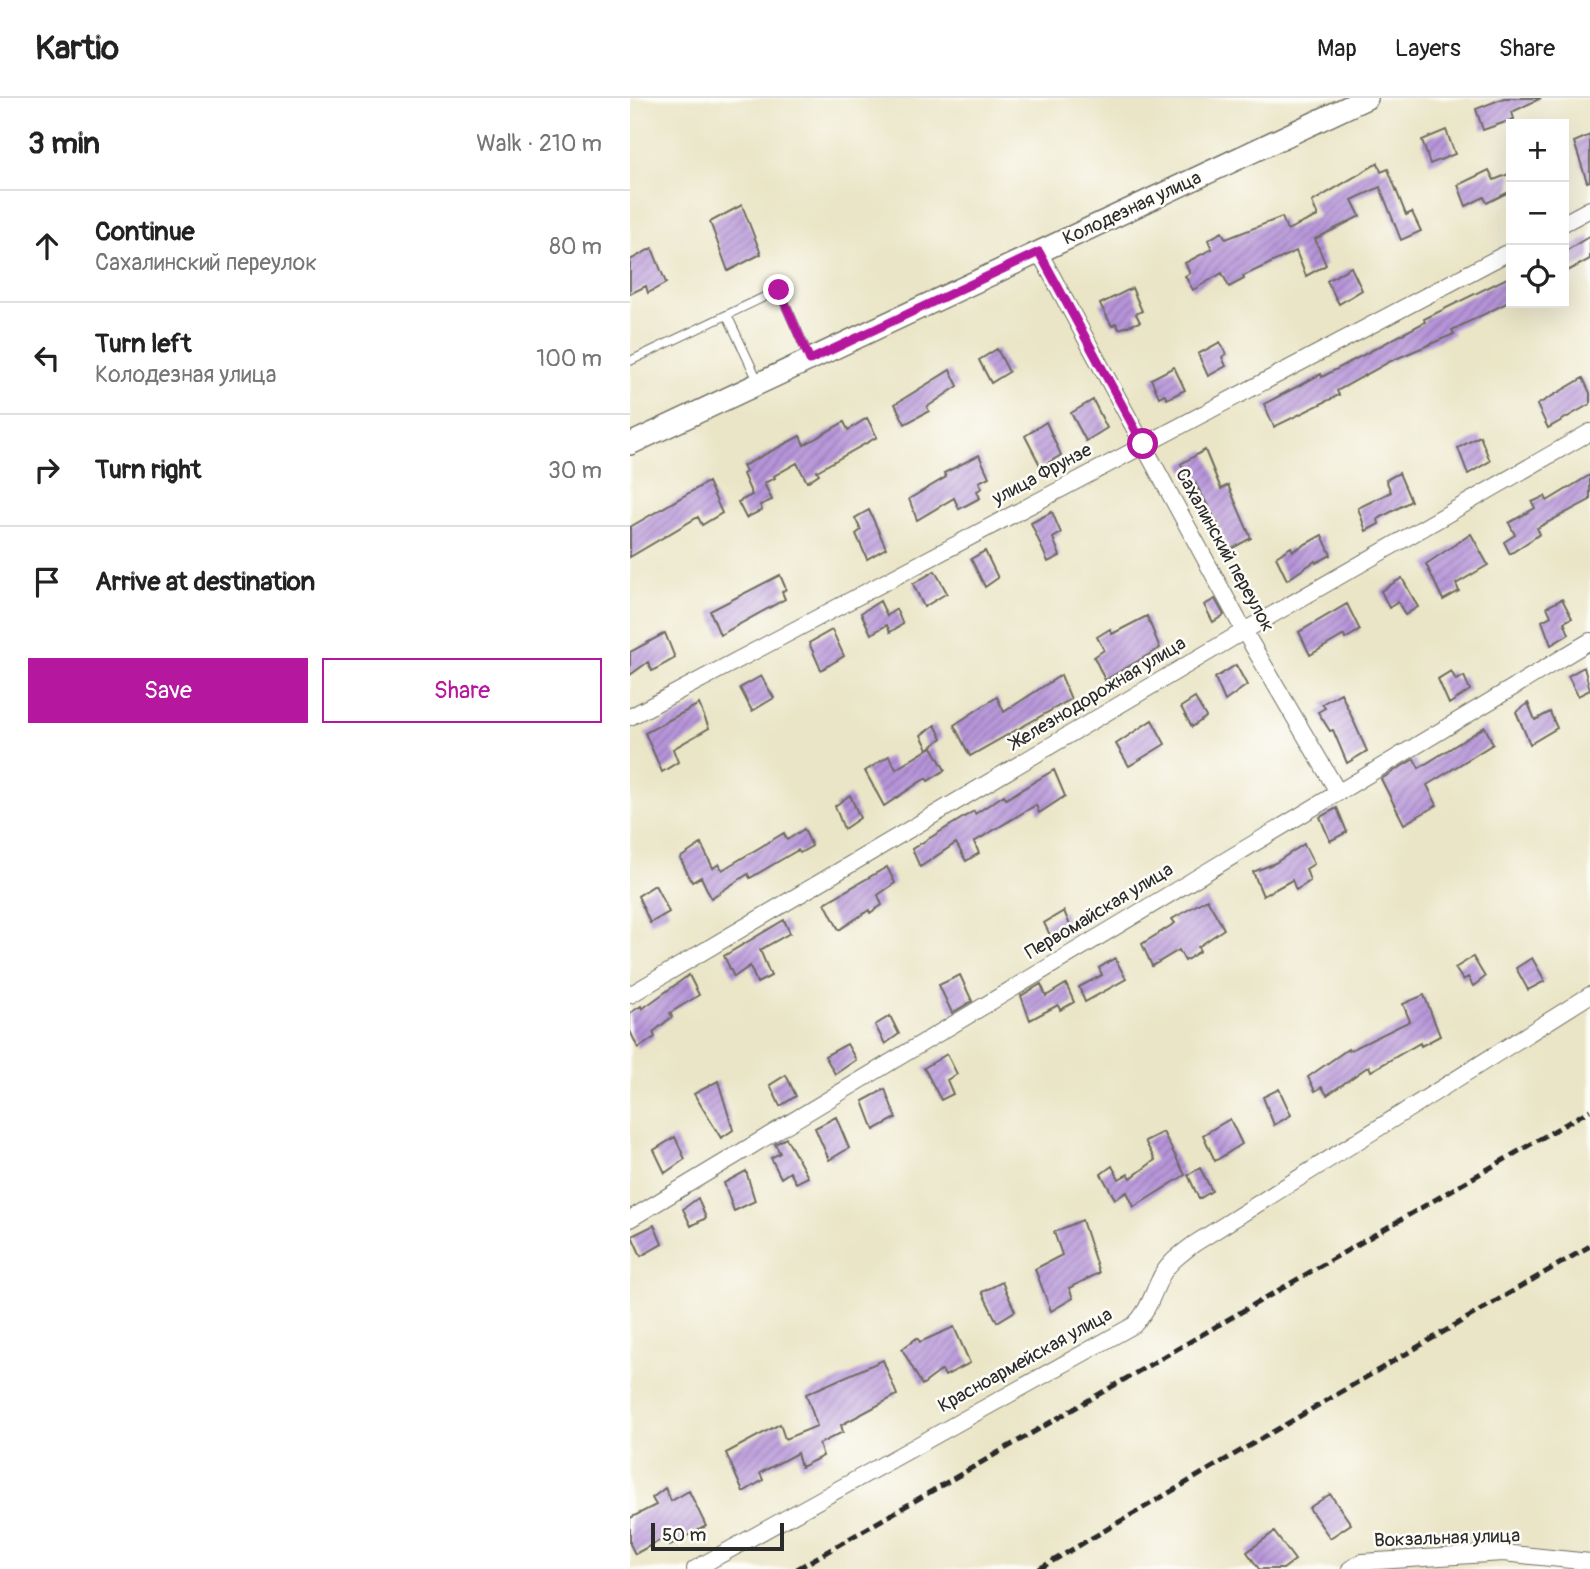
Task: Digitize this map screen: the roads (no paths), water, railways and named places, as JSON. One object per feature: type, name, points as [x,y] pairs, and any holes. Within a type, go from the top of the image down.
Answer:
[{"type":"main road","name":"Колодезная улица","points":[[630,444],[1039,252],[1340,104],[1367,98]]},
{"type":"street","points":[[1569,220],[1590,209]]},
{"type":"street","name":"Сахалинский переулок","points":[[1039,252],[1244,631],[1338,792]]},
{"type":"street","name":"улица Фрунзе","points":[[630,717],[1506,254]]},
{"type":"street","name":"Железнодорожная улица","points":[[630,995],[1244,631],[1590,432]]},
{"type":"street","name":"Первомайская улица","points":[[630,1219],[1590,641]]},
{"type":"street","name":"Красноармейская улица","points":[[695,1569],[1134,1325],[1148,1311],[1159,1279],[1170,1263],[1194,1244],[1590,995]]},
{"type":"street","name":"Вокзальная улица","points":[[1350,1569],[1362,1562],[1503,1553],[1590,1562]]},
{"type":"lane","points":[[630,362],[779,290],[810,360]]},
{"type":"lane","points":[[727,315],[759,383]]},
{"type":"railway","points":[[797,1569],[1590,1110]]},
{"type":"railway","points":[[1039,1569],[1590,1246]]}]
